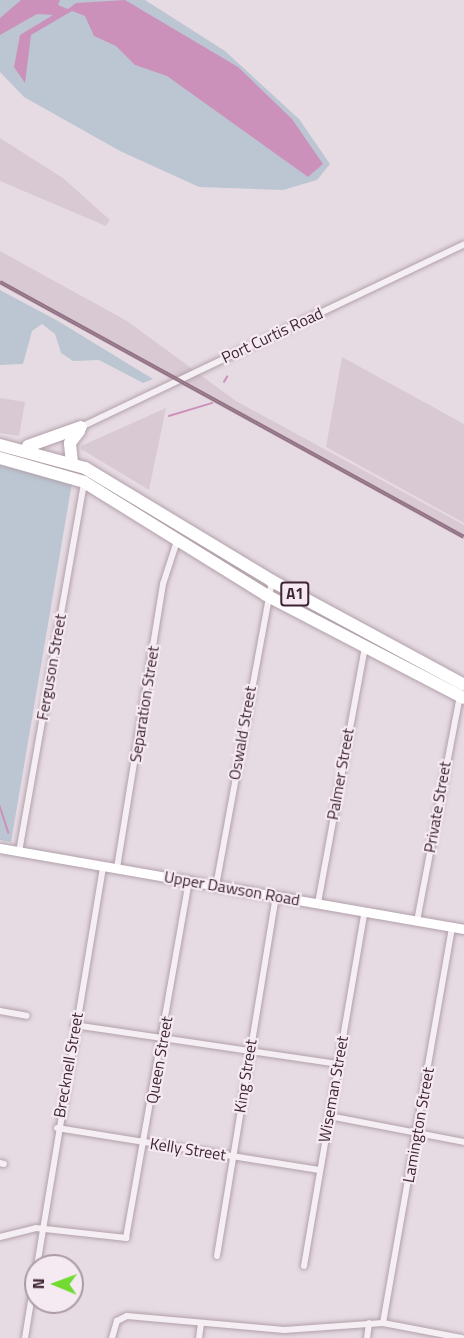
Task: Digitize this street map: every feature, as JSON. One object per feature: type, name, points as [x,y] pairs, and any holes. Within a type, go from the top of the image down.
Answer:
[{"type":"highway","points":[[2,450],[44,445],[81,428]]},
{"type":"highway","points":[[72,463],[70,443],[81,428]]},
{"type":"highway","name":"A1","points":[[2,450],[72,463],[85,468],[463,693]]},
{"type":"highway","name":"A1","points":[[2,450],[84,482],[267,595],[365,647],[463,693]]},
{"type":"street","name":"Port Curtis Road","points":[[81,428],[464,244]]},
{"type":"street","points":[[308,309],[311,317]]},
{"type":"street","name":"Ferguson Street","points":[[19,852],[84,482]]},
{"type":"street","name":"Separation Street","points":[[117,868],[164,584],[177,541]]},
{"type":"street","name":"Oswald Street","points":[[216,886],[267,595],[272,581]]},
{"type":"street","name":"Palmer Street","points":[[318,903],[365,647]]},
{"type":"street","name":"Private Street","points":[[417,921],[463,693]]},
{"type":"street","name":"Upper Dawson Road","points":[[0,848],[464,929]]},
{"type":"street","name":"Brecknell Street","points":[[39,1254],[74,1024],[103,866]]},
{"type":"street","name":"Queen Street","points":[[43,1229],[126,1238],[189,881]]},
{"type":"street","name":"King Street","points":[[217,1256],[276,896]]},
{"type":"street","name":"Wiseman Street","points":[[304,1266],[318,1170],[365,911]]},
{"type":"street","name":"Lamington Street","points":[[383,1323],[452,926]]},
{"type":"street","points":[[0,1011],[27,1016]]},
{"type":"street","points":[[74,1024],[162,1041],[337,1064]]},
{"type":"street","points":[[329,1116],[464,1142]]},
{"type":"street","name":"Kelly Street","points":[[57,1128],[318,1170]]},
{"type":"street","points":[[0,1237],[43,1229]]},
{"type":"street","name":"Brecknell Street","points":[[25,1338],[29,1314]]},
{"type":"street","points":[[112,1338],[117,1322],[127,1316],[284,1330],[383,1323],[462,1338]]},
{"type":"street","points":[[367,1338],[369,1323]]},
{"type":"street","points":[[199,1338],[201,1324]]},
{"type":"street","points":[[283,1338],[284,1330]]},
{"type":"shaded area","points":[[0,0],[145,0],[225,51],[299,119],[330,164],[317,180],[283,190],[199,187],[120,151],[24,97],[0,72]]},
{"type":"shaded area","points":[[21,0],[60,0],[58,5],[68,9],[76,3],[125,0],[238,67],[292,119],[323,164],[308,177],[167,76],[135,65],[116,46],[94,36],[85,16],[72,11],[31,35],[25,83],[14,67],[20,35],[53,15],[37,14],[0,35],[0,18]]},
{"type":"shaded area","points":[[0,138],[63,178],[110,220],[106,226],[0,181]]},
{"type":"shaded area","points":[[0,251],[127,321],[236,401],[464,525],[464,540],[0,285]]},
{"type":"shaded area","points":[[0,290],[58,321],[153,379],[143,383],[99,360],[73,361],[61,353],[55,334],[42,324],[32,331],[23,364],[0,365]]},
{"type":"shaded area","points":[[342,357],[464,424],[464,523],[326,447]]},
{"type":"shaded area","points":[[0,398],[25,402],[19,436],[0,433]]},
{"type":"shaded area","points":[[166,408],[149,490],[81,449],[81,446]]},
{"type":"shaded area","points":[[0,465],[72,483],[11,842],[0,840]]},
{"type":"waterway","points":[[224,382],[227,377]]},
{"type":"waterway","points":[[169,416],[212,403]]},
{"type":"waterway","points":[[0,806],[9,833]]},
{"type":"railway","points":[[0,282],[464,537]]}]
